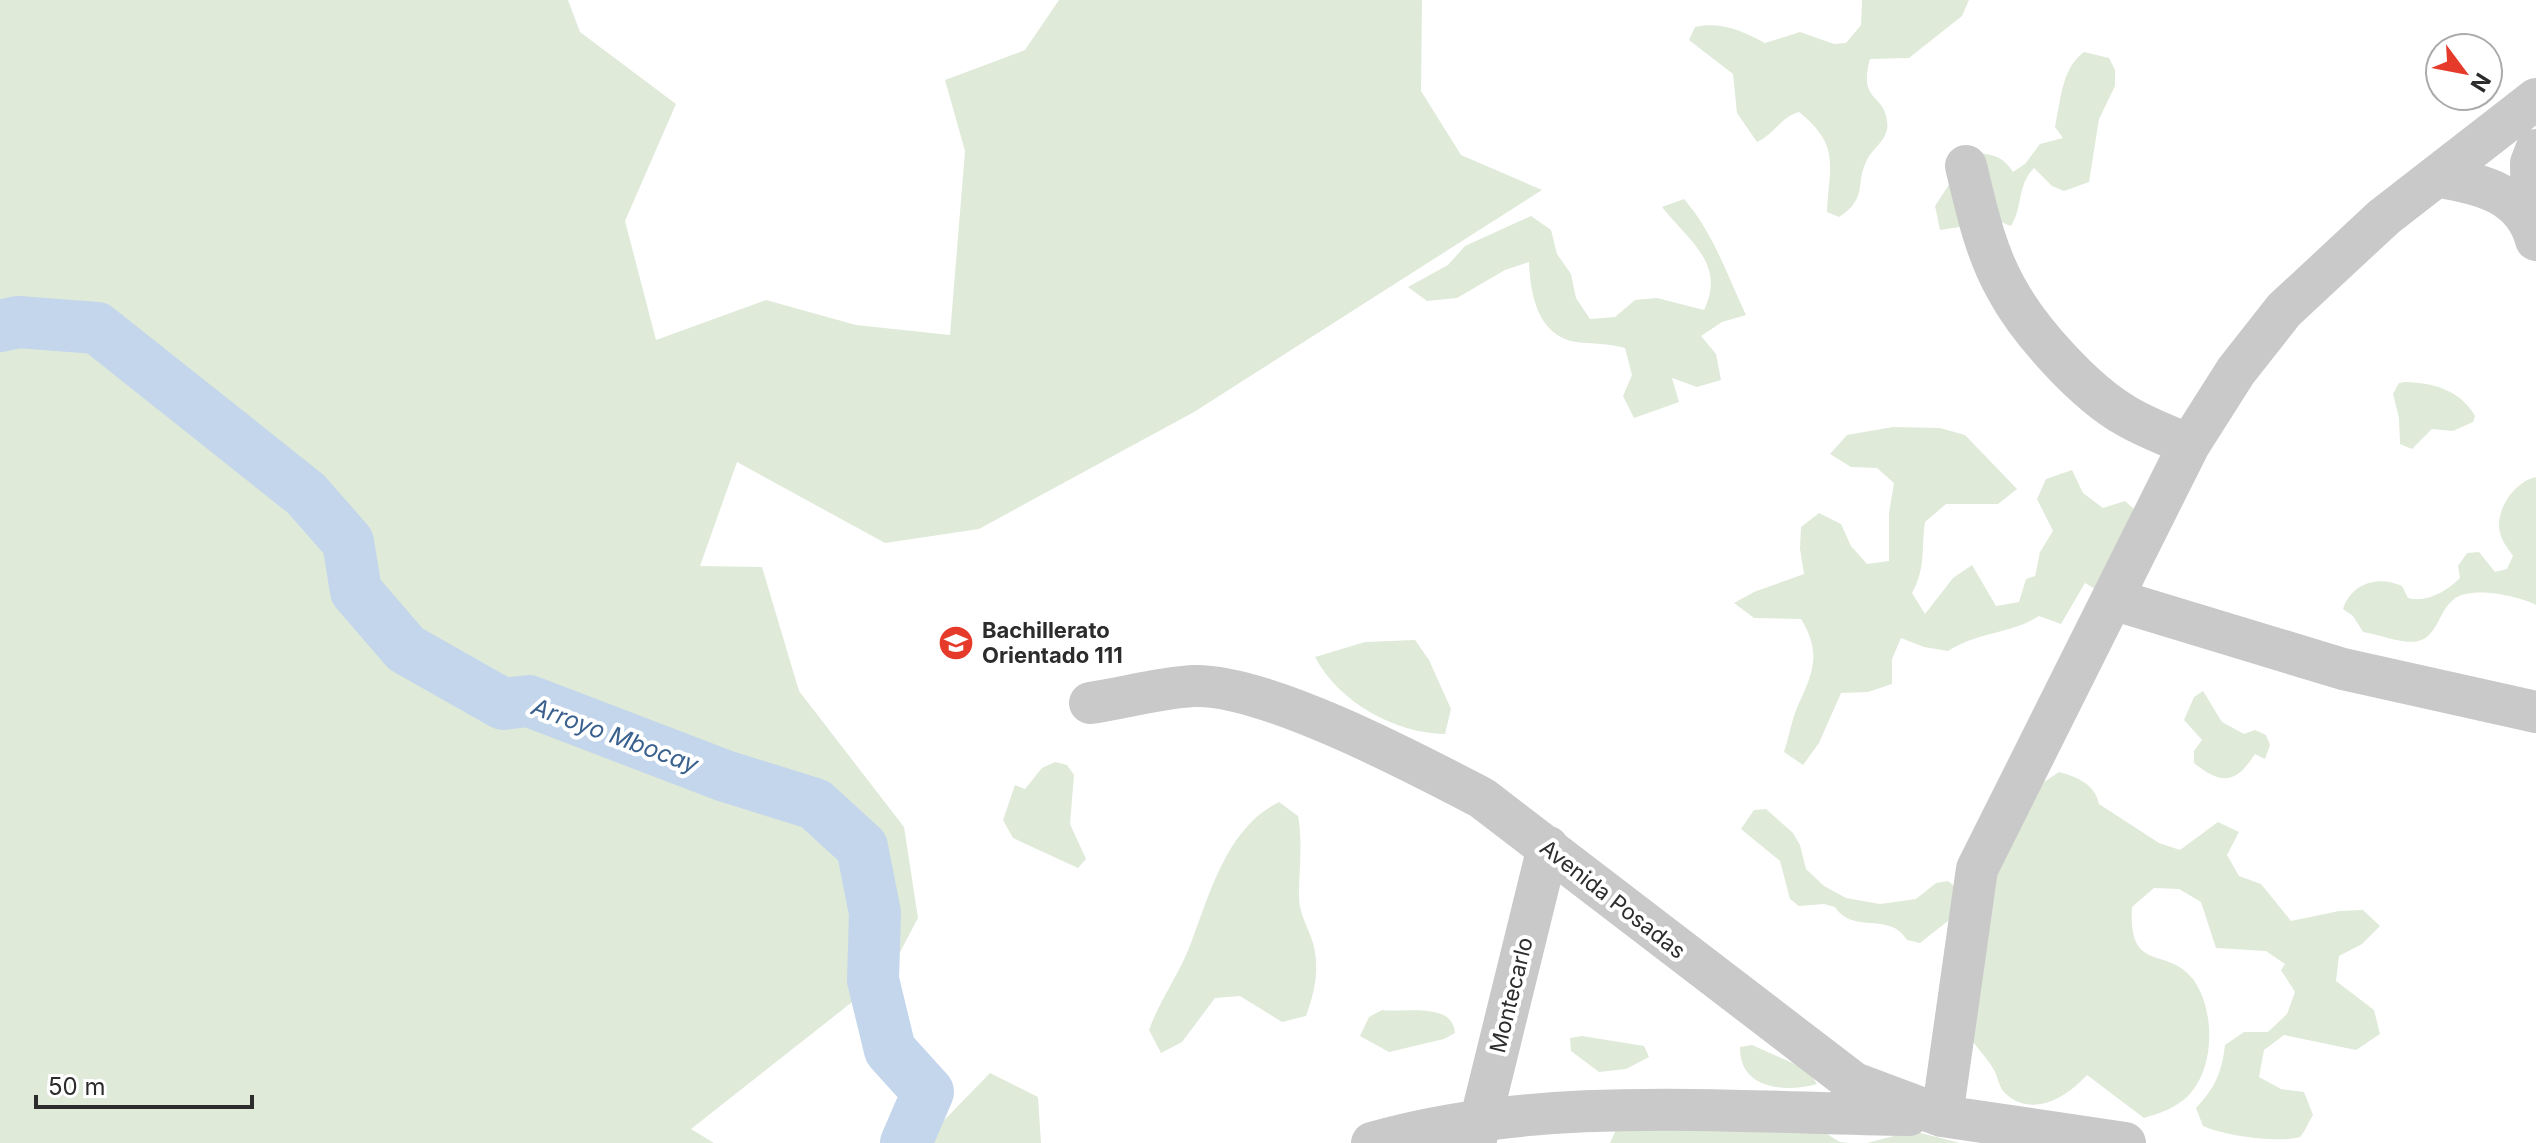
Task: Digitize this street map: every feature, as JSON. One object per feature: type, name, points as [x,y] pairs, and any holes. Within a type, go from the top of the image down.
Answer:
[{"type":"street","points":[[1372,1143],[1606,1112],[1942,1116],[1977,869],[2189,445],[2236,371],[2284,310],[2384,217],[2536,99]]},
{"type":"street","points":[[2534,232],[2531,163],[2536,150]]},
{"type":"street","points":[[1966,166],[1980,226],[2006,289],[2041,337],[2087,385],[2127,417],[2189,445]]},
{"type":"street","points":[[2438,177],[2471,182],[2505,195],[2534,232]]},
{"type":"street","points":[[2112,599],[2343,669],[2536,712]]},
{"type":"street","name":"Avenida Posadas","points":[[1090,703],[1194,686],[1237,692],[1276,704],[1419,765],[1482,798],[1761,1015],[1854,1083],[1942,1116],[2125,1143]]},
{"type":"street","name":"Montecarlo","points":[[1478,1131],[1548,847]]},
{"type":"green space","points":[[0,0],[568,0],[580,32],[676,104],[625,221],[656,340],[766,300],[856,325],[950,335],[965,151],[945,80],[1025,50],[1059,0],[1422,0],[1421,91],[1461,155],[1542,190],[1194,412],[979,529],[885,543],[737,462],[700,566],[762,567],[799,691],[904,827],[918,918],[889,973],[691,1129],[714,1143],[0,1143]]},
{"type":"green space","points":[[1862,0],[1969,0],[1962,16],[1909,58],[1870,59],[1867,83],[1885,112],[1887,127],[1864,167],[1858,197],[1839,217],[1827,212],[1830,157],[1821,135],[1812,124],[1799,112],[1757,142],[1737,113],[1733,74],[1689,40],[1695,27],[1713,25],[1740,31],[1765,43],[1800,32],[1834,44],[1846,43],[1861,25]]},
{"type":"green space","points":[[2084,52],[2109,58],[2115,70],[2115,86],[2099,119],[2089,182],[2064,191],[2052,186],[2034,168],[2022,189],[2011,226],[1999,221],[1940,230],[1935,206],[1969,154],[1994,156],[2005,162],[2013,172],[2025,164],[2040,144],[2063,138],[2055,127],[2063,86],[2071,67]]},
{"type":"green space","points":[[1684,199],[1712,241],[1746,315],[1722,322],[1701,336],[1716,354],[1721,380],[1697,387],[1672,378],[1679,402],[1634,418],[1623,396],[1632,375],[1625,348],[1576,342],[1552,331],[1544,322],[1534,299],[1529,262],[1505,270],[1457,298],[1427,301],[1408,287],[1448,265],[1465,246],[1531,216],[1551,230],[1557,254],[1571,274],[1576,298],[1590,319],[1615,317],[1635,300],[1657,298],[1704,310],[1710,294],[1708,266],[1702,254],[1662,207]]},
{"type":"green space","points":[[2399,383],[2436,386],[2454,394],[2469,407],[2475,416],[2473,422],[2453,431],[2432,429],[2412,449],[2400,444],[2399,418],[2393,394]]},
{"type":"green space","points":[[1893,427],[1940,428],[1965,435],[2017,489],[1998,504],[1946,504],[1925,522],[1921,567],[1912,593],[1925,614],[1953,578],[1972,565],[1996,606],[2019,602],[2026,579],[2035,576],[2040,552],[2053,531],[2037,499],[2046,479],[2072,470],[2083,493],[2103,508],[2125,501],[2142,516],[2112,599],[2085,583],[2061,624],[2039,616],[1948,651],[1924,647],[1901,638],[1892,659],[1892,684],[1868,692],[1841,693],[1819,743],[1803,765],[1784,752],[1813,661],[1807,631],[1801,619],[1754,618],[1734,603],[1754,592],[1804,574],[1801,527],[1819,513],[1841,524],[1851,546],[1867,564],[1889,561],[1889,513],[1894,483],[1877,468],[1851,467],[1830,454],[1847,435]]},
{"type":"green space","points":[[2536,477],[2536,605],[2518,598],[2470,593],[2453,600],[2430,634],[2412,642],[2363,632],[2353,616],[2343,609],[2359,587],[2375,582],[2402,586],[2408,598],[2422,599],[2436,595],[2460,578],[2458,566],[2467,553],[2479,552],[2495,572],[2507,569],[2513,556],[2501,536],[2500,516],[2514,491]]},
{"type":"green space","points":[[1415,640],[1429,660],[1451,709],[1445,734],[1407,728],[1370,712],[1338,688],[1315,657],[1365,642]]},
{"type":"green space","points":[[2203,691],[2222,722],[2244,734],[2255,730],[2266,735],[2270,745],[2265,759],[2255,754],[2241,771],[2228,778],[2212,775],[2194,763],[2194,751],[2202,740],[2184,720],[2194,697]]},
{"type":"green space","points":[[1055,762],[1067,765],[1074,775],[1070,824],[1086,859],[1078,868],[1013,838],[1003,820],[1015,785],[1025,789],[1042,768]]},
{"type":"green space","points":[[2059,772],[2084,782],[2094,791],[2099,804],[2159,843],[2180,850],[2218,822],[2239,832],[2227,855],[2239,876],[2261,884],[2291,921],[2339,911],[2363,910],[2380,926],[2362,944],[2339,956],[2336,981],[2374,1010],[2380,1034],[2356,1050],[2284,1035],[2264,1050],[2259,1077],[2281,1089],[2304,1092],[2313,1115],[2300,1137],[2252,1138],[2203,1126],[2196,1108],[2216,1079],[2225,1045],[2244,1032],[2268,1032],[2287,1014],[2295,992],[2281,970],[2285,964],[2266,951],[2216,948],[2201,902],[2179,889],[2154,888],[2132,907],[2132,928],[2136,942],[2143,951],[2183,969],[2193,979],[2205,1006],[2208,1055],[2204,1070],[2188,1096],[2168,1110],[2144,1118],[2087,1075],[2070,1091],[2038,1105],[2015,1101],[2003,1091],[1991,1065],[1964,1029],[1990,889],[2038,786]]},
{"type":"green space","points":[[1279,802],[1298,816],[1301,846],[1299,903],[1316,962],[1314,989],[1306,1016],[1282,1022],[1240,996],[1215,998],[1182,1042],[1161,1053],[1149,1030],[1187,952],[1214,881],[1234,843],[1247,827],[1261,813]]},
{"type":"green space","points":[[1766,809],[1793,833],[1800,845],[1806,869],[1824,886],[1846,898],[1880,904],[1916,899],[1936,883],[1948,881],[1958,889],[1958,913],[1920,943],[1907,940],[1900,931],[1891,927],[1851,920],[1835,907],[1824,904],[1799,906],[1790,899],[1780,861],[1741,829],[1754,810]]},
{"type":"green space","points":[[1382,1010],[1437,1012],[1452,1023],[1455,1033],[1444,1039],[1389,1052],[1360,1036],[1369,1017]]},
{"type":"green space","points":[[1582,1036],[1644,1046],[1649,1057],[1626,1069],[1599,1072],[1571,1051],[1570,1038]]},
{"type":"green space","points":[[1752,1045],[1808,1070],[1817,1084],[1791,1088],[1766,1085],[1755,1080],[1742,1061],[1740,1047]]},
{"type":"green space","points":[[990,1073],[1038,1097],[1041,1143],[922,1143]]},
{"type":"green space","points":[[1619,1123],[1817,1128],[1840,1142],[1849,1143],[1610,1143]]},
{"type":"green space","points":[[1913,1131],[1960,1143],[1867,1143]]},
{"type":"waterway","name":"Arroyo Mbocay","points":[[0,326],[18,322],[97,328],[306,494],[348,542],[356,591],[406,649],[503,704],[529,701],[725,776],[815,804],[862,847],[875,913],[873,980],[890,1050],[928,1092],[906,1143]]},
{"type":"place","name":"Bachillerato Orientado 111","points":[[956,643]]}]
